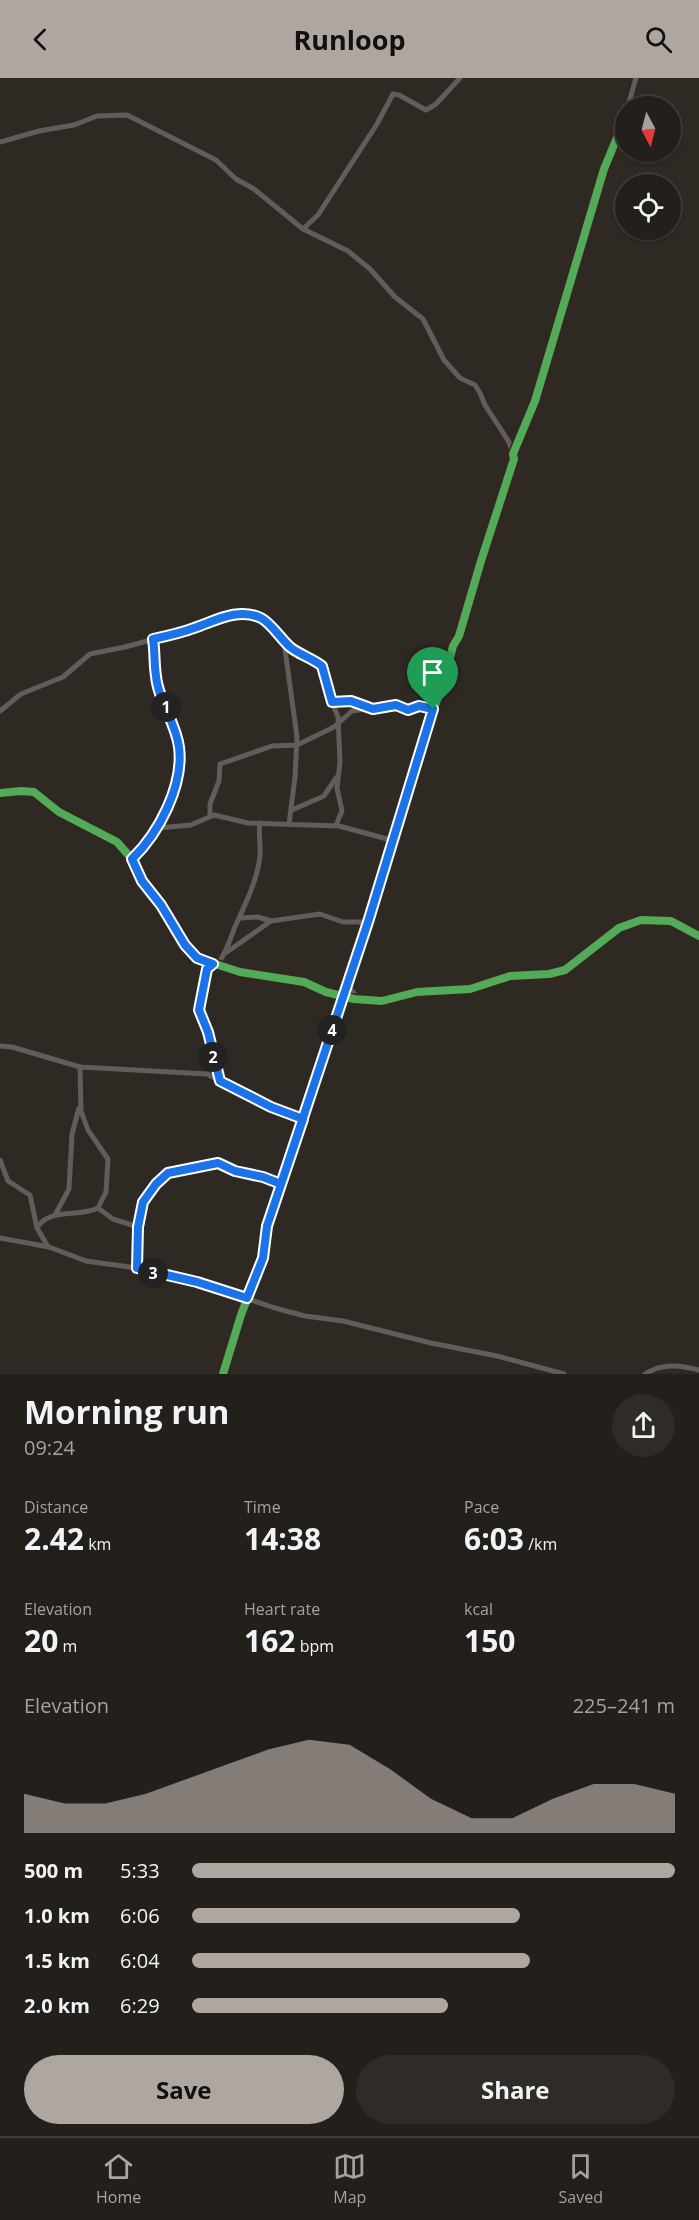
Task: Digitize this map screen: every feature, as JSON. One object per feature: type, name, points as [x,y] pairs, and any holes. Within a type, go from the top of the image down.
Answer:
[{"type":"street","points":[[303,229],[318,215],[377,124],[393,94],[399,94],[426,110],[436,104],[460,78]]},
{"type":"street","points":[[631,96],[636,78]]},
{"type":"street","points":[[0,142],[39,130],[74,125],[97,116],[133,116],[219,162],[236,179],[254,189],[303,229],[348,250],[370,269],[395,297],[423,319],[444,360],[459,378],[475,385],[493,420],[509,442],[514,459],[459,636],[453,646],[442,688],[433,709],[405,803],[391,840],[368,922],[267,1226],[263,1258],[247,1298],[223,1374]]},
{"type":"street","points":[[513,454],[535,401],[602,176],[615,144]]},
{"type":"street","points":[[509,442],[518,446]]},
{"type":"street","points":[[0,711],[17,696],[63,677],[90,654],[192,629],[219,618],[240,615],[263,619],[284,642],[322,666],[338,724],[337,788],[342,811],[336,825]]},
{"type":"street","points":[[132,859],[165,817],[171,797],[179,749],[156,676],[153,639]]},
{"type":"street","points":[[284,642],[297,745],[289,824]]},
{"type":"street","points":[[332,702],[351,701],[371,708]]},
{"type":"street","points":[[210,816],[210,804],[219,781],[220,764],[272,746],[297,745],[338,724],[352,711],[396,705],[408,710],[419,706],[433,709]]},
{"type":"street","points":[[292,810],[324,796],[339,774]]},
{"type":"street","points":[[0,793],[21,790],[34,792],[59,812],[111,838],[132,859],[142,881],[161,905],[185,945],[197,958],[240,972],[304,982],[343,996],[382,1001],[417,992],[470,989],[510,976],[549,974],[565,970],[619,928],[641,920],[671,921],[699,936]]},
{"type":"street","points":[[158,828],[191,825],[210,816],[223,815],[260,823],[336,825],[391,840]]},
{"type":"street","points":[[227,952],[259,863],[260,823]]},
{"type":"street","points":[[241,918],[258,917],[271,921],[320,914],[343,922],[368,922]]},
{"type":"street","points":[[220,1081],[208,1032],[199,1010],[207,969],[271,921]]},
{"type":"street","points":[[346,984],[358,999]]},
{"type":"street","points":[[0,1046],[12,1047],[80,1067],[201,1073],[271,1107],[303,1119]]},
{"type":"street","points":[[55,1215],[69,1190],[72,1134],[80,1106],[80,1067]]},
{"type":"street","points":[[37,1228],[41,1222],[55,1215],[79,1214],[98,1208],[106,1192],[108,1160],[88,1130],[80,1106]]},
{"type":"street","points":[[0,1160],[1,1170],[8,1181],[30,1195],[40,1238],[49,1247]]},
{"type":"street","points":[[137,1268],[138,1227],[146,1197],[161,1178],[170,1172],[218,1163],[235,1171],[263,1177],[281,1184]]},
{"type":"street","points":[[98,1208],[113,1219],[138,1227]]},
{"type":"street","points":[[0,1238],[49,1247],[86,1261],[137,1268],[197,1282],[295,1313],[343,1321],[431,1343],[497,1356],[564,1374]]},
{"type":"street","points":[[645,1374],[655,1367],[664,1365],[699,1370]]},
{"type":"cycle path","points":[[223,1374],[241,1315],[263,1258],[268,1223],[368,922],[429,720],[442,688],[453,646],[459,636],[514,459],[513,454],[535,401],[604,169],[615,142]]},
{"type":"cycle path","points":[[0,793],[34,792],[59,812],[117,842],[132,859],[142,881],[161,905],[185,945],[197,958],[240,972],[304,982],[326,992],[354,999],[382,1001],[417,992],[470,989],[510,976],[549,974],[565,970],[619,928],[641,920],[671,921],[699,936]]},
{"type":"route","points":[[433,709],[405,803],[391,840],[368,922],[298,1139],[281,1184],[263,1177],[235,1171],[218,1163],[168,1173],[161,1178],[143,1202],[135,1258],[137,1268],[197,1282],[247,1298],[263,1258],[267,1226],[298,1139],[303,1119],[271,1107],[220,1081],[208,1032],[199,1010],[207,969],[213,964],[203,962],[191,953],[161,905],[142,881],[132,859],[154,835],[165,817],[178,766],[178,742],[159,689],[153,639],[192,629],[219,618],[240,615],[256,616],[263,619],[293,650],[322,666],[332,702],[351,701],[373,709],[396,705],[408,710],[419,706],[433,709]]}]
